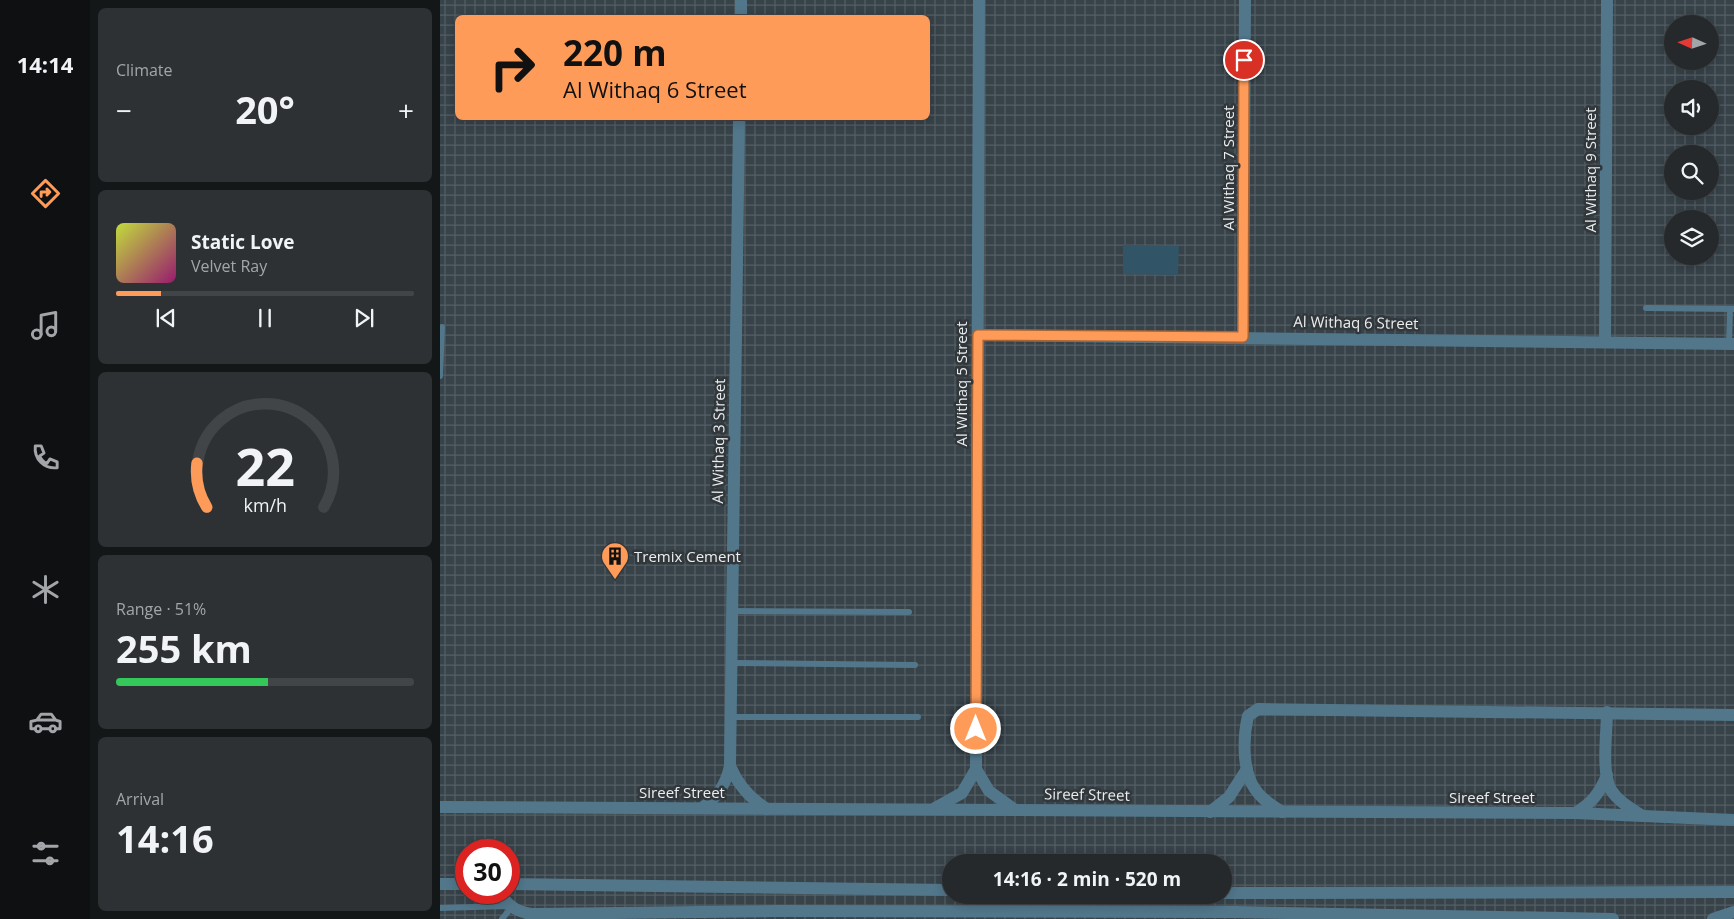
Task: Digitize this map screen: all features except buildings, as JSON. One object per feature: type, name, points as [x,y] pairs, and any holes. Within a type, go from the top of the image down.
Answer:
[{"type":"street","points":[[741,0],[741,15]]},
{"type":"street","name":"Al Withaq 5 Street","points":[[936,808],[962,793],[976,769],[979,0]]},
{"type":"street","name":"Al Withaq 7 Street","points":[[1243,337],[1245,0]]},
{"type":"street","name":"Al Withaq 9 Street","points":[[1604,341],[1607,0]]},
{"type":"street","name":"Al Withaq 3 Street","points":[[702,808],[724,786],[730,766],[739,120]]},
{"type":"street","name":"Al Withaq 6 Street","points":[[978,335],[1732,344]]},
{"type":"street","points":[[1282,812],[1266,802],[1254,788],[1247,769],[1244,730],[1248,716],[1258,709],[1734,715]]},
{"type":"street","points":[[1607,712],[1607,775],[1611,789],[1620,800],[1641,815]]},
{"type":"street","name":"Al Withaq 3 Street","points":[[730,766],[737,782],[748,796],[767,809]]},
{"type":"street","points":[[976,769],[989,791],[1014,809]]},
{"type":"street","points":[[1210,812],[1229,797],[1247,769]]},
{"type":"street","points":[[1575,813],[1589,805],[1602,787],[1607,775]]},
{"type":"street","name":"Sireef Street","points":[[440,807],[936,808],[1210,812],[1575,813],[1734,820]]},
{"type":"street","points":[[440,884],[455,884]]},
{"type":"street","points":[[520,884],[942,890]]},
{"type":"street","points":[[1232,893],[1734,892]]},
{"type":"street","points":[[511,906],[526,916],[993,915],[1613,919]]},
{"type":"street","points":[[1713,919],[1734,912]]},
{"type":"lane","points":[[1646,308],[1732,309],[1732,344]]},
{"type":"lane","points":[[440,376],[442,327]]},
{"type":"lane","points":[[732,611],[909,612]]},
{"type":"lane","points":[[731,664],[915,666]]},
{"type":"lane","points":[[731,717],[918,717]]},
{"type":"lane","points":[[440,908],[511,906]]},
{"type":"lane","points":[[502,919],[511,906]]},
{"type":"shaded area","points":[[440,0],[1734,0],[1734,919],[440,919]]},
{"type":"shaded area","points":[[1123,245],[1179,246],[1178,275],[1123,274]]},
{"type":"place","name":"Tremix Cement","points":[[615,580]]},
{"type":"route","points":[[976,729],[978,335],[1243,337],[1244,60]]}]
